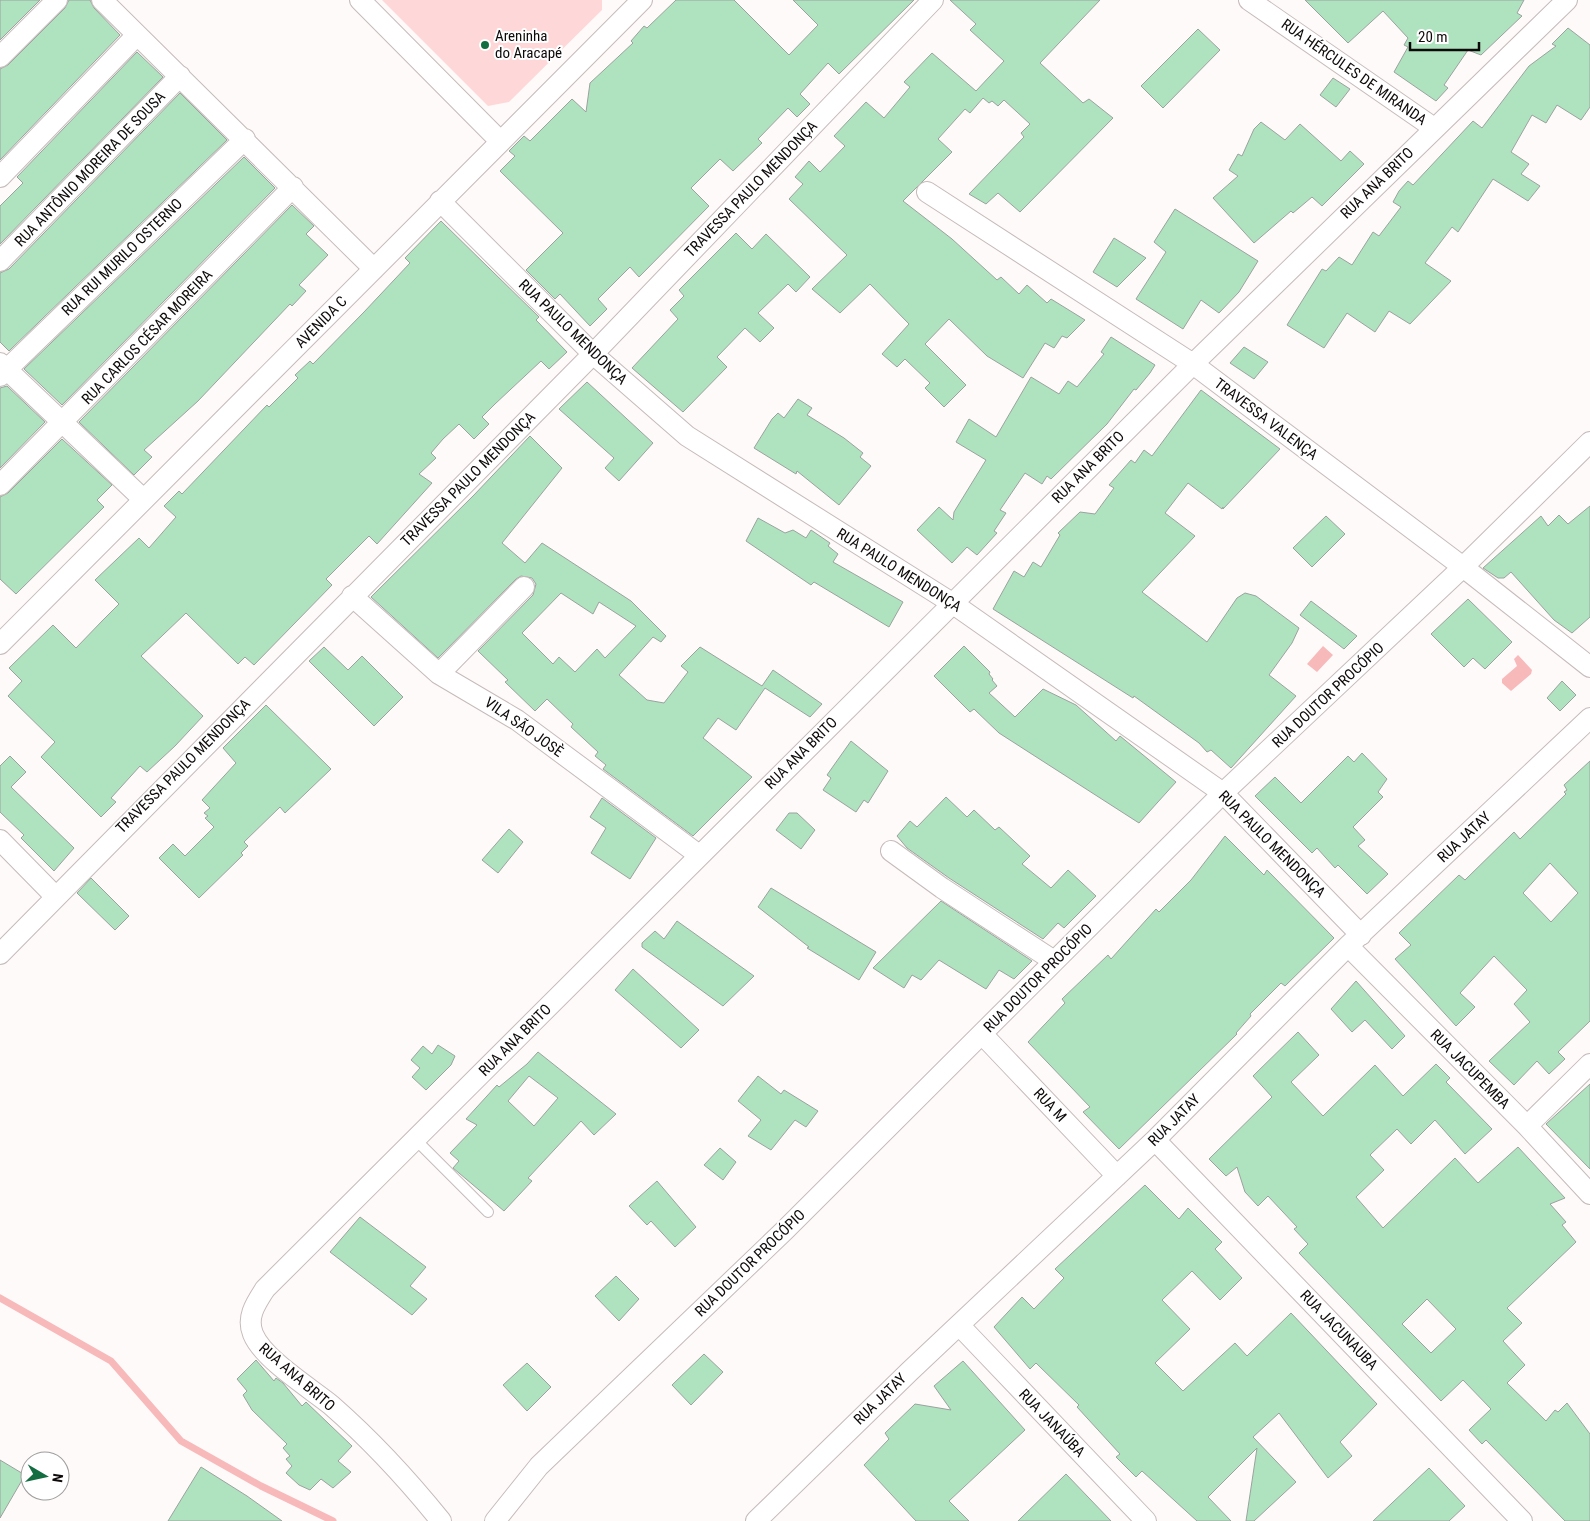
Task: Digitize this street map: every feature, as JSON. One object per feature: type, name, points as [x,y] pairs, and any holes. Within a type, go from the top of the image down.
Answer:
[{"type":"street","points":[[0,57],[57,0]]},
{"type":"street","points":[[102,0],[374,268]]},
{"type":"street","points":[[360,0],[500,141]]},
{"type":"street","name":"TRAVESSA PAULO MENDONÇA","points":[[0,954],[55,896],[593,354],[933,0]]},
{"type":"street","name":"RUA HÉRCULES DE MIRANDA","points":[[1249,0],[1434,128]]},
{"type":"street","name":"RUA ANA BRITO","points":[[441,1521],[412,1486],[332,1406],[280,1365],[256,1341],[250,1320],[254,1306],[265,1290],[1193,364],[1567,0]]},
{"type":"street","name":"AVENIDA C","points":[[0,644],[500,141],[634,3]]},
{"type":"street","points":[[0,177],[137,35]]},
{"type":"street","name":"RUA ANTÔNIO MOREIRA DE SOUSA","points":[[0,261],[180,76]]},
{"type":"street","name":"RUA RUI MURILO OSTERNO","points":[[2,370],[245,139]]},
{"type":"street","name":"RUA CARLOS CÉSAR MOREIRA","points":[[0,485],[293,188]]},
{"type":"street","name":"TRAVESSA VALENÇA","points":[[927,192],[1193,364],[1463,567],[1590,667]]},
{"type":"street","name":"RUA PAULO MENDONÇA","points":[[440,201],[593,354],[687,436],[952,603],[1224,793],[1355,940]]},
{"type":"street","points":[[2,370],[63,421],[143,499]]},
{"type":"street","name":"RUA DOUTOR PROCÓPIO","points":[[495,1521],[539,1466],[735,1278],[1224,793],[1463,567],[1590,442]]},
{"type":"street","points":[[439,674],[524,587]]},
{"type":"street","name":"VILA SÃO JOSÈ","points":[[352,596],[439,674],[517,720],[699,855]]},
{"type":"street","name":"RUA JATAY","points":[[756,1521],[959,1325],[1155,1140],[1355,940],[1590,718]]},
{"type":"street","points":[[0,840],[55,896]]},
{"type":"street","points":[[891,851],[942,888],[1054,961]]},
{"type":"street","name":"RUA JACUPEMBA","points":[[1355,940],[1590,1194]]},
{"type":"street","name":"RUA M","points":[[982,1034],[1117,1176]]},
{"type":"street","points":[[1527,1126],[1590,1064]]},
{"type":"street","name":"RUA JACUNAUBA","points":[[1155,1140],[1522,1521]]},
{"type":"street","name":"RUA JANAÚBA","points":[[959,1325],[1146,1521]]},
{"type":"lane","points":[[416,1139],[488,1212]]},
{"type":"shaded area","name":"Areninha do Aracapé","points":[[382,0],[602,0],[602,10],[509,102],[488,106]]},
{"type":"shaded area","points":[[1323,646],[1333,655],[1317,672],[1307,664]]},
{"type":"shaded area","points":[[1518,655],[1532,670],[1531,674],[1511,691],[1502,683],[1502,679],[1517,666],[1514,659]]},
{"type":"building","points":[[0,0],[40,0],[0,40]]},
{"type":"building","points":[[69,0],[90,0],[94,8],[120,35],[0,160],[0,69],[8,65],[65,8]]},
{"type":"building","points":[[676,0],[734,0],[789,55],[818,25],[793,0],[914,0],[839,74],[828,63],[800,94],[810,104],[797,117],[788,108],[758,139],[762,143],[733,171],[720,159],[691,188],[709,206],[639,277],[630,267],[598,299],[607,309],[590,326],[560,294],[555,299],[526,270],[563,233],[500,171],[515,156],[509,151],[524,136],[530,141],[572,99],[586,112],[590,83],[633,43],[631,41],[644,26],[647,28]]},
{"type":"building","points":[[950,0],[1100,0],[1040,63],[1083,103],[1089,99],[1113,118],[1020,212],[998,193],[986,204],[969,194],[1024,137],[1021,133],[1030,124],[1004,100],[998,106],[992,101],[989,103],[983,98],[970,113],[965,109],[938,139],[952,152],[903,201],[952,239],[997,280],[1001,277],[1019,294],[1027,285],[1047,303],[1051,299],[1085,320],[1067,338],[1062,336],[1054,348],[1045,343],[1023,378],[987,356],[949,319],[925,344],[966,385],[944,407],[925,388],[930,383],[905,359],[897,367],[882,354],[909,324],[870,284],[840,313],[812,289],[847,255],[789,199],[803,184],[795,177],[809,161],[820,172],[845,146],[834,136],[866,102],[884,118],[910,87],[904,82],[932,53],[976,91],[1004,61],[970,30],[976,24]]},
{"type":"building","points":[[1305,0],[1524,0],[1517,13],[1522,16],[1481,55],[1468,50],[1444,85],[1448,88],[1436,101],[1394,72],[1408,47],[1404,45],[1408,38],[1383,11],[1348,43]]},
{"type":"building","points":[[1568,28],[1590,45],[1590,107],[1581,120],[1557,105],[1546,123],[1532,115],[1511,152],[1529,164],[1521,174],[1540,186],[1528,201],[1493,179],[1458,232],[1452,227],[1425,263],[1451,281],[1410,324],[1389,311],[1375,332],[1347,313],[1324,348],[1287,325],[1322,269],[1326,271],[1339,257],[1352,265],[1373,232],[1379,236],[1401,207],[1393,202],[1399,191],[1408,181],[1413,185],[1473,121],[1482,128],[1529,66],[1556,46],[1552,44]]},
{"type":"building","points":[[1198,29],[1220,50],[1163,108],[1141,86]]},
{"type":"building","points":[[137,52],[163,77],[0,244],[0,206],[23,183],[17,177]]},
{"type":"building","points":[[1333,78],[1350,89],[1336,107],[1320,95]]},
{"type":"building","points":[[180,93],[227,140],[9,351],[0,342],[0,273],[9,269]]},
{"type":"building","points":[[1261,122],[1285,140],[1300,124],[1341,161],[1350,151],[1364,164],[1322,206],[1312,197],[1293,213],[1291,211],[1254,243],[1213,198],[1238,176],[1229,170],[1238,154],[1242,156],[1254,129]]},
{"type":"building","points":[[244,157],[275,188],[62,405],[24,369]]},
{"type":"building","points":[[292,205],[314,226],[306,234],[328,255],[299,285],[306,291],[292,306],[290,304],[198,401],[144,450],[152,457],[134,475],[79,422]]},
{"type":"building","points":[[1175,209],[1258,261],[1239,292],[1219,313],[1201,300],[1183,329],[1136,299],[1166,252],[1154,242]]},
{"type":"building","points":[[441,221],[539,317],[536,320],[567,352],[549,369],[541,361],[495,404],[482,417],[489,424],[474,439],[459,424],[443,439],[431,453],[436,458],[419,474],[432,483],[377,544],[369,536],[326,579],[332,585],[254,665],[245,657],[238,664],[186,613],[141,656],[203,716],[147,772],[140,766],[111,798],[116,802],[101,817],[41,757],[55,742],[8,696],[22,681],[9,668],[53,625],[76,648],[119,604],[95,580],[139,538],[149,548],[176,517],[164,506],[179,491],[182,494],[267,405],[269,407],[298,378],[295,375],[310,361],[313,364],[364,312],[410,263],[405,258]]},
{"type":"building","points":[[736,233],[752,249],[766,234],[810,277],[796,292],[788,284],[758,313],[774,328],[760,342],[745,328],[717,357],[727,367],[683,412],[632,368],[678,319],[670,310],[684,296],[679,290]]},
{"type":"building","points":[[1114,238],[1146,258],[1117,287],[1093,272]]},
{"type":"building","points":[[1111,337],[1155,365],[1150,373],[1136,390],[1134,389],[1107,424],[1051,479],[1047,476],[1042,484],[1025,473],[1000,510],[1006,513],[994,531],[997,533],[977,555],[967,547],[952,563],[917,530],[939,507],[953,520],[954,512],[986,460],[956,442],[969,419],[996,437],[1031,377],[1059,394],[1068,381],[1077,387],[1104,354],[1101,352]]},
{"type":"building","points":[[1244,347],[1268,362],[1254,379],[1230,363]]},
{"type":"building","points":[[587,382],[653,443],[619,481],[605,468],[614,458],[559,409]]},
{"type":"building","points":[[7,386],[45,422],[0,468],[0,388]]},
{"type":"building","points":[[1201,390],[1280,449],[1223,509],[1223,507],[1222,509],[1188,483],[1165,513],[1195,536],[1142,592],[1207,642],[1237,598],[1245,593],[1256,596],[1299,628],[1292,643],[1269,675],[1296,696],[1231,768],[1211,750],[1207,752],[1199,743],[1134,696],[1133,698],[993,609],[1014,571],[1024,577],[1033,562],[1041,567],[1060,535],[1058,533],[1080,512],[1095,514],[1114,488],[1109,485],[1131,460],[1135,463],[1144,450],[1152,456]]},
{"type":"building","points":[[798,399],[812,408],[807,415],[844,438],[863,453],[860,457],[871,466],[839,505],[797,471],[796,474],[754,448],[772,419],[778,413],[784,418]]},
{"type":"building","points":[[530,436],[562,468],[502,543],[525,563],[542,543],[631,601],[666,636],[661,642],[653,637],[619,675],[647,700],[664,703],[688,672],[681,666],[700,647],[762,686],[773,670],[822,704],[810,717],[765,688],[736,730],[718,718],[703,738],[752,777],[693,836],[603,769],[606,765],[595,756],[598,752],[571,727],[573,724],[547,699],[535,711],[505,682],[508,680],[478,651],[533,595],[536,584],[532,578],[521,576],[516,579],[438,658],[371,597],[474,495]],"holes":[[[561,593],[593,614],[599,602],[636,626],[605,658],[597,649],[575,672],[559,657],[553,664],[522,633]]]},
{"type":"building","points":[[62,439],[112,485],[97,500],[104,507],[16,594],[0,579],[0,497],[8,493]]},
{"type":"building","points":[[1590,506],[1590,617],[1572,633],[1554,620],[1511,572],[1504,578],[1498,578],[1483,568],[1541,516],[1548,526],[1559,515],[1568,524]]},
{"type":"building","points":[[1326,516],[1345,534],[1312,567],[1293,548]]},
{"type":"building","points":[[758,518],[785,533],[793,530],[806,538],[811,530],[830,543],[828,546],[838,554],[833,562],[903,602],[889,627],[814,582],[811,585],[746,541]]},
{"type":"building","points":[[1468,599],[1512,642],[1485,669],[1473,658],[1464,667],[1431,634]]},
{"type":"building","points":[[1311,601],[1357,636],[1344,649],[1300,615]]},
{"type":"building","points":[[964,646],[990,672],[992,680],[997,686],[989,693],[1015,717],[1043,689],[1076,705],[1116,741],[1120,736],[1176,782],[1139,823],[999,733],[974,709],[970,712],[934,676]]},
{"type":"building","points":[[324,647],[348,670],[362,656],[403,697],[374,726],[309,661]]},
{"type":"building","points":[[1562,681],[1576,695],[1560,711],[1547,698]]},
{"type":"building","points":[[266,705],[331,769],[285,813],[280,807],[244,842],[248,846],[241,853],[243,855],[199,898],[159,858],[173,844],[185,856],[214,827],[205,818],[208,816],[204,813],[210,808],[202,800],[236,763],[223,748]]},
{"type":"building","points":[[851,741],[888,771],[868,803],[864,800],[856,812],[823,790],[831,778],[827,775]]},
{"type":"building","points":[[1362,753],[1387,779],[1378,792],[1383,797],[1353,827],[1365,840],[1358,846],[1388,874],[1367,894],[1338,865],[1335,868],[1317,848],[1312,853],[1255,796],[1275,777],[1301,803],[1348,756],[1354,762]]},
{"type":"building","points":[[10,756],[26,772],[11,787],[74,848],[54,871],[21,838],[24,835],[0,812],[0,766]]},
{"type":"building","points":[[1590,761],[1590,1021],[1558,1052],[1565,1059],[1549,1074],[1537,1061],[1514,1085],[1489,1061],[1530,1022],[1514,1004],[1527,990],[1494,956],[1460,993],[1475,1007],[1456,1026],[1395,959],[1411,945],[1399,933],[1459,875],[1465,880],[1514,832],[1520,839],[1566,794],[1564,792],[1567,790],[1564,785]],"holes":[[[1550,863],[1578,893],[1551,922],[1523,893]]]},
{"type":"building","points":[[946,797],[967,817],[974,810],[995,830],[999,827],[1030,856],[1022,864],[1051,888],[1068,870],[1096,896],[1064,928],[1058,923],[1043,939],[949,878],[907,848],[897,836],[910,821],[917,827]]},
{"type":"building","points":[[602,798],[656,838],[630,879],[591,853],[606,828],[590,817]]},
{"type":"building","points":[[789,813],[797,813],[815,830],[801,849],[776,830]]},
{"type":"building","points":[[509,829],[523,842],[498,873],[482,860]]},
{"type":"building","points":[[1225,836],[1264,875],[1267,870],[1334,938],[1285,986],[1281,983],[1250,1014],[1251,1016],[1237,1034],[1119,1149],[1083,1112],[1090,1107],[1028,1042],[1065,1003],[1062,999],[1108,955],[1111,959],[1156,909],[1159,912],[1191,880]]},
{"type":"building","points":[[91,878],[129,916],[115,930],[77,893]]},
{"type":"building","points":[[771,888],[876,952],[859,980],[807,948],[809,947],[758,907]]},
{"type":"building","points":[[941,901],[1032,961],[1014,979],[999,970],[986,989],[939,960],[921,980],[912,975],[904,988],[873,968]]},
{"type":"building","points":[[677,921],[754,976],[723,1006],[642,947],[642,943],[655,931],[664,939]]},
{"type":"building","points":[[633,969],[699,1030],[681,1048],[615,990]]},
{"type":"building","points":[[1356,981],[1405,1036],[1392,1049],[1365,1020],[1352,1032],[1331,1009]]},
{"type":"building","points":[[1298,1032],[1319,1055],[1291,1082],[1323,1116],[1375,1065],[1403,1096],[1436,1064],[1450,1078],[1446,1082],[1492,1129],[1465,1154],[1435,1120],[1411,1144],[1397,1129],[1370,1155],[1384,1170],[1356,1197],[1383,1228],[1455,1158],[1478,1183],[1518,1147],[1565,1198],[1550,1204],[1566,1222],[1562,1225],[1576,1242],[1507,1308],[1522,1323],[1503,1341],[1525,1365],[1507,1383],[1546,1421],[1555,1410],[1558,1412],[1567,1403],[1590,1434],[1590,1521],[1565,1521],[1486,1440],[1482,1444],[1469,1430],[1491,1409],[1463,1380],[1441,1401],[1299,1253],[1308,1244],[1294,1229],[1297,1227],[1268,1196],[1258,1206],[1245,1192],[1237,1167],[1226,1176],[1209,1159],[1272,1097],[1253,1076]],"holes":[[[1427,1299],[1456,1329],[1431,1353],[1402,1324]]]},
{"type":"building","points":[[438,1045],[455,1056],[451,1065],[426,1090],[412,1077],[420,1068],[411,1060],[423,1046],[432,1054]]},
{"type":"building","points":[[538,1052],[616,1114],[594,1135],[581,1121],[528,1178],[532,1181],[504,1211],[453,1168],[459,1161],[450,1153],[477,1125],[466,1119],[497,1085],[499,1087],[527,1064]],"holes":[[[529,1076],[558,1098],[534,1126],[508,1101]]]},
{"type":"building","points":[[758,1076],[781,1094],[784,1090],[818,1111],[806,1127],[795,1120],[771,1150],[748,1136],[761,1120],[738,1101]]},
{"type":"building","points":[[1590,1084],[1590,1169],[1546,1124]]},
{"type":"building","points":[[720,1148],[736,1162],[723,1180],[704,1165]]},
{"type":"building","points":[[657,1181],[696,1227],[675,1247],[651,1221],[647,1225],[629,1206]]},
{"type":"building","points":[[1145,1185],[1179,1219],[1188,1208],[1222,1242],[1215,1249],[1242,1278],[1220,1300],[1192,1271],[1162,1300],[1190,1329],[1155,1363],[1183,1391],[1235,1343],[1247,1356],[1291,1313],[1377,1404],[1340,1442],[1352,1456],[1328,1478],[1279,1413],[1253,1437],[1296,1482],[1254,1521],[1246,1521],[1257,1448],[1208,1497],[1231,1521],[1197,1521],[1142,1471],[1136,1477],[1116,1457],[1120,1454],[1077,1407],[1079,1405],[1036,1363],[1030,1369],[994,1327],[1022,1297],[1034,1309],[1064,1278],[1055,1269]]},
{"type":"building","points":[[360,1217],[426,1267],[410,1286],[427,1299],[412,1315],[330,1252]]},
{"type":"building","points":[[616,1276],[639,1299],[619,1321],[595,1296]]},
{"type":"building","points":[[704,1354],[723,1372],[691,1405],[672,1385]]},
{"type":"building","points":[[256,1360],[274,1381],[276,1378],[283,1383],[302,1406],[306,1402],[352,1446],[338,1461],[351,1472],[333,1488],[321,1479],[310,1490],[299,1485],[286,1473],[292,1466],[286,1459],[290,1456],[283,1448],[287,1444],[252,1410],[243,1395],[247,1391],[237,1379]]},
{"type":"building","points":[[963,1361],[1025,1430],[949,1501],[969,1521],[916,1521],[864,1465],[889,1439],[885,1433],[915,1404],[951,1410],[934,1386]]},
{"type":"building","points":[[527,1363],[551,1387],[527,1411],[503,1385]]},
{"type":"building","points":[[0,1460],[20,1472],[20,1484],[0,1518]]},
{"type":"building","points":[[201,1467],[247,1496],[282,1521],[168,1521]]},
{"type":"building","points":[[1429,1468],[1465,1506],[1449,1521],[1373,1521]]},
{"type":"building","points":[[1066,1474],[1111,1521],[1018,1521]]},
{"type":"waterway","points":[[0,1298],[111,1361],[181,1441],[261,1486],[333,1521]]},
{"type":"place","name":"Areninha do Aracapé","points":[[485,45]]}]
